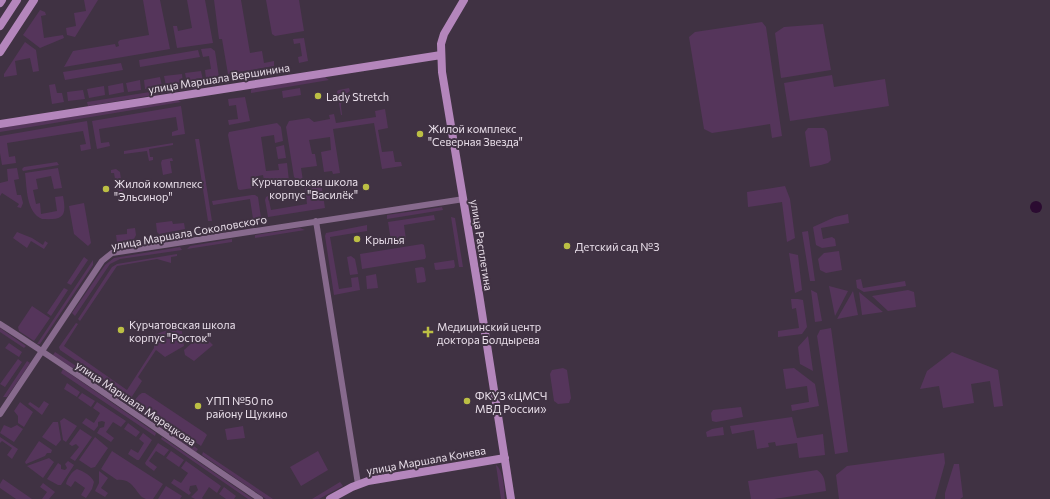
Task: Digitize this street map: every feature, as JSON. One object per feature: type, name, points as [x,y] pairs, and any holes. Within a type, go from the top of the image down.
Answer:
[{"type":"street","points":[[0,26],[17,0]]},
{"type":"street","points":[[0,52],[34,0]]},
{"type":"street","name":"улица Расплетина","points":[[464,0],[444,34],[441,44],[442,72],[512,499]]},
{"type":"street","name":"улица Маршала Вершинина","points":[[0,124],[441,55]]},
{"type":"street","name":"улица Маршала Соколовского","points":[[0,414],[102,261],[112,253],[464,199]]},
{"type":"street","points":[[316,221],[358,484]]},
{"type":"street","name":"улица Маршала Мерецкова","points":[[0,324],[159,429],[260,499]]},
{"type":"street","name":"улица Маршала Конева","points":[[330,499],[368,480],[505,458]]},
{"type":"shaded area","points":[[84,0],[98,0],[75,37],[67,35],[66,28],[76,26],[74,13],[86,11]]},
{"type":"shaded area","points":[[143,0],[160,0],[170,49],[64,67],[73,51],[115,44],[116,47],[119,46],[118,42],[120,40],[149,35]]},
{"type":"shaded area","points":[[187,0],[205,0],[213,43],[177,48],[173,26],[177,26],[178,31],[192,28]]},
{"type":"shaded area","points":[[214,0],[241,0],[250,53],[262,51],[264,63],[274,61],[274,66],[228,74],[222,39],[219,39]]},
{"type":"shaded area","points":[[266,0],[299,0],[304,31],[275,36],[272,34]]},
{"type":"shaded area","points":[[40,10],[45,12],[46,15],[41,16],[44,38],[63,35],[64,38],[40,48],[23,35]]},
{"type":"shaded area","points":[[762,22],[766,27],[782,136],[772,138],[770,124],[712,133],[704,129],[689,37],[695,32]]},
{"type":"shaded area","points":[[823,24],[831,70],[781,78],[775,33],[784,27]]},
{"type":"shaded area","points":[[304,38],[308,61],[299,63],[298,57],[302,56],[300,43],[294,44],[293,39]]},
{"type":"shaded area","points":[[25,42],[36,50],[39,71],[33,72],[30,58],[15,61],[17,75],[4,77],[4,74]]},
{"type":"shaded area","points":[[211,48],[215,51],[219,77],[206,79],[205,70],[211,69],[209,56],[203,57],[201,49]]},
{"type":"shaded area","points":[[198,50],[200,57],[140,67],[139,60]]},
{"type":"shaded area","points":[[121,63],[123,70],[65,80],[63,72]]},
{"type":"shaded area","points":[[201,71],[203,80],[187,83],[185,73]]},
{"type":"shaded area","points":[[182,74],[183,83],[166,86],[164,76]]},
{"type":"shaded area","points":[[832,75],[834,87],[885,79],[889,106],[790,121],[784,83]]},
{"type":"shaded area","points":[[160,77],[162,86],[145,89],[144,80]]},
{"type":"shaded area","points":[[325,77],[329,80],[251,93],[253,88]]},
{"type":"shaded area","points":[[140,80],[141,90],[128,92],[126,83]]},
{"type":"shaded area","points":[[219,81],[220,84],[88,106],[87,102]]},
{"type":"shaded area","points":[[123,83],[124,92],[109,95],[108,86]]},
{"type":"shaded area","points":[[55,84],[57,93],[62,93],[64,102],[52,104],[49,85]]},
{"type":"shaded area","points":[[104,86],[105,95],[89,98],[87,89]]},
{"type":"shaded area","points":[[300,88],[301,95],[283,98],[282,91]]},
{"type":"shaded area","points":[[349,88],[350,91],[342,97],[341,115],[337,91]]},
{"type":"shaded area","points":[[83,90],[85,99],[68,101],[67,92]]},
{"type":"shaded area","points":[[245,97],[250,121],[229,125],[228,120],[238,119],[236,105],[229,106],[228,99]]},
{"type":"shaded area","points":[[178,100],[181,102],[0,132],[0,128]]},
{"type":"shaded area","points":[[181,106],[185,134],[172,136],[172,132],[178,130],[176,117],[99,129],[101,143],[109,142],[110,146],[97,149],[92,121]]},
{"type":"shaded area","points":[[385,109],[388,128],[378,130],[382,152],[393,151],[395,162],[401,162],[402,166],[382,169],[374,123],[333,129],[340,173],[333,174],[332,171],[324,172],[321,152],[331,150],[330,137],[309,140],[312,154],[315,154],[317,166],[301,168],[303,181],[297,180],[294,177],[286,127],[289,121],[309,118],[314,122],[330,119],[329,115],[334,114],[336,123],[376,117],[375,111]]},
{"type":"shaded area","points":[[87,121],[91,149],[81,151],[80,145],[86,144],[83,131],[7,143],[9,157],[15,156],[16,163],[2,165],[0,136]]},
{"type":"shaded area","points":[[277,123],[281,127],[283,141],[275,143],[274,135],[261,137],[266,171],[279,170],[278,164],[287,163],[289,181],[286,183],[268,186],[265,185],[263,175],[258,176],[259,187],[238,189],[228,135],[229,132]]},
{"type":"shaded area","points":[[808,128],[824,128],[827,131],[831,160],[828,163],[810,167],[805,132]]},
{"type":"shaded area","points":[[195,139],[199,139],[212,221],[208,221]]},
{"type":"shaded area","points":[[173,143],[173,145],[149,149],[150,157],[153,157],[153,160],[149,161],[147,151],[124,154],[124,151]]},
{"type":"shaded area","points":[[284,145],[286,158],[278,159],[276,147]]},
{"type":"shaded area","points":[[172,158],[173,161],[170,161],[172,173],[163,175],[162,160]]},
{"type":"shaded area","points":[[57,162],[59,165],[23,171],[22,169],[24,167]]},
{"type":"shaded area","points":[[17,168],[19,179],[14,180],[17,195],[21,195],[23,203],[21,208],[17,207],[19,204],[2,193],[0,196],[0,183],[8,181],[7,169]]},
{"type":"shaded area","points":[[58,168],[62,188],[54,189],[51,176],[36,179],[38,189],[33,190],[36,204],[40,203],[41,214],[57,211],[55,197],[63,196],[64,213],[59,218],[42,219],[37,216],[30,205],[25,173]]},
{"type":"shaded area","points":[[116,169],[120,172],[123,195],[118,196],[114,173],[111,173],[111,170]]},
{"type":"shaded area","points":[[321,183],[325,208],[268,217],[265,200],[266,197],[268,196],[271,210],[307,204],[306,185]]},
{"type":"shaded area","points":[[785,186],[790,199],[795,238],[787,242],[782,202],[748,207],[747,192]]},
{"type":"shaded area","points":[[252,195],[258,197],[261,218],[253,219],[250,199],[213,205],[212,201]]},
{"type":"shaded area","points":[[1034,201],[1038,201],[1042,207],[1038,213],[1034,213],[1030,209],[1030,205]]},
{"type":"shaded area","points":[[84,203],[91,243],[88,246],[74,234],[69,206]]},
{"type":"shaded area","points":[[442,207],[443,210],[387,219],[387,215]]},
{"type":"shaded area","points":[[848,214],[849,223],[821,228],[823,239],[832,237],[835,239],[836,246],[822,248],[816,245],[813,227],[835,217]]},
{"type":"shaded area","points":[[434,215],[435,220],[404,225],[406,240],[391,241],[388,222]]},
{"type":"shaded area","points":[[451,217],[455,218],[463,267],[459,267]]},
{"type":"shaded area","points":[[172,221],[173,224],[184,223],[185,229],[159,234],[157,232],[156,223]]},
{"type":"shaded area","points":[[367,225],[367,231],[330,237],[339,289],[352,287],[351,278],[358,277],[360,290],[334,295],[325,236],[326,233]]},
{"type":"shaded area","points":[[135,228],[136,235],[134,239],[117,242],[116,235],[127,234],[127,229]]},
{"type":"shaded area","points":[[300,228],[305,230],[255,238],[255,235]]},
{"type":"shaded area","points":[[808,231],[815,281],[810,281],[802,232]]},
{"type":"shaded area","points":[[17,232],[32,238],[43,245],[45,241],[48,243],[44,249],[31,241],[27,248],[13,238]]},
{"type":"shaded area","points":[[232,239],[232,242],[187,249],[190,246]]},
{"type":"shaded area","points":[[422,244],[424,245],[425,259],[362,269],[360,254]]},
{"type":"shaded area","points":[[180,247],[182,250],[120,259],[110,264],[75,316],[72,313],[105,265],[114,258]]},
{"type":"shaded area","points":[[839,251],[842,270],[826,273],[820,270],[818,259],[824,253]]},
{"type":"shaded area","points":[[789,253],[798,255],[802,290],[795,293]]},
{"type":"shaded area","points":[[177,254],[177,256],[171,257],[171,263],[157,259],[117,266],[80,321],[78,319],[112,267],[117,264]]},
{"type":"shaded area","points":[[351,256],[355,259],[358,274],[350,275],[347,257]]},
{"type":"shaded area","points":[[84,257],[88,260],[71,285],[67,283]]},
{"type":"shaded area","points":[[93,260],[93,265],[40,344],[37,344]]},
{"type":"shaded area","points":[[454,260],[454,268],[435,269],[434,263]]},
{"type":"shaded area","points":[[415,268],[424,268],[426,280],[425,282],[417,283]]},
{"type":"shaded area","points":[[376,274],[378,288],[367,289],[366,276]]},
{"type":"shaded area","points":[[861,279],[863,288],[905,281],[906,286],[864,292],[857,288],[856,280]]},
{"type":"shaded area","points":[[829,286],[848,291],[835,316]]},
{"type":"shaded area","points":[[64,288],[68,290],[51,316],[47,313]]},
{"type":"shaded area","points":[[811,290],[817,293],[822,321],[815,322]]},
{"type":"shaded area","points":[[908,290],[914,292],[916,307],[888,311],[872,296]]},
{"type":"shaded area","points":[[853,291],[858,315],[837,319]]},
{"type":"shaded area","points":[[859,292],[883,312],[862,315]]},
{"type":"shaded area","points":[[791,299],[803,300],[807,327],[802,334],[778,337],[778,331],[799,328],[796,308],[792,309]]},
{"type":"shaded area","points":[[32,306],[50,318],[34,341],[19,331],[18,327]]},
{"type":"shaded area","points":[[76,323],[78,324],[64,346],[127,390],[154,348],[154,335],[181,325],[184,346],[165,357],[156,350],[138,377],[142,381],[131,398],[60,350],[59,347]]},
{"type":"shaded area","points":[[0,328],[26,346],[24,348],[0,332]]},
{"type":"shaded area","points":[[831,328],[848,452],[835,454],[817,336],[820,330]]},
{"type":"shaded area","points":[[202,334],[213,345],[194,361],[185,355],[184,350]]},
{"type":"shaded area","points":[[808,336],[813,371],[800,364],[798,347]]},
{"type":"shaded area","points":[[9,343],[22,352],[19,357],[5,348]]},
{"type":"shaded area","points":[[55,352],[129,401],[127,404],[53,355]]},
{"type":"shaded area","points":[[952,352],[998,370],[1003,406],[994,407],[990,381],[971,384],[974,403],[943,408],[939,386],[920,389],[927,371]]},
{"type":"shaded area","points":[[18,359],[22,362],[5,387],[0,384]]},
{"type":"shaded area","points":[[27,361],[30,363],[7,397],[3,397]]},
{"type":"shaded area","points":[[563,368],[567,370],[571,398],[569,403],[558,404],[554,401],[550,374],[552,370]]},
{"type":"shaded area","points":[[794,368],[815,384],[819,406],[792,411],[791,405],[809,402],[807,386],[786,389],[783,369]]},
{"type":"shaded area","points":[[63,369],[156,433],[155,436],[61,373]]},
{"type":"shaded area","points":[[67,383],[80,392],[77,397],[64,389]]},
{"type":"shaded area","points":[[82,393],[95,401],[91,407],[78,398]]},
{"type":"shaded area","points":[[142,393],[145,393],[205,433],[207,435],[201,446],[134,401]]},
{"type":"shaded area","points":[[44,401],[49,404],[42,415],[28,404],[30,402],[39,408]]},
{"type":"shaded area","points":[[20,402],[33,412],[24,427],[18,423],[18,416],[14,411]]},
{"type":"shaded area","points":[[97,402],[126,421],[121,427],[113,422],[106,432],[114,438],[111,442],[97,433],[100,428],[104,427],[105,422],[98,422],[98,426],[94,431],[82,423],[86,418],[94,423],[100,413],[93,408]]},
{"type":"shaded area","points":[[133,404],[198,449],[196,452],[131,407]]},
{"type":"shaded area","points":[[741,407],[743,417],[716,422],[712,421],[711,413],[713,410]]},
{"type":"shaded area","points":[[792,417],[797,438],[823,434],[825,455],[799,458],[797,443],[776,446],[775,442],[768,443],[769,447],[757,449],[754,430],[732,434],[730,426]]},
{"type":"shaded area","points":[[64,418],[77,426],[66,442],[63,440],[60,421]]},
{"type":"shaded area","points":[[53,422],[58,422],[61,440],[56,446],[42,437]]},
{"type":"shaded area","points":[[128,423],[140,432],[136,437],[124,429]]},
{"type":"shaded area","points":[[4,425],[11,428],[17,425],[23,429],[14,442],[0,433]]},
{"type":"shaded area","points":[[243,426],[245,438],[227,440],[225,429]]},
{"type":"shaded area","points":[[723,427],[724,435],[707,437],[706,432]]},
{"type":"shaded area","points":[[80,429],[92,437],[75,461],[70,458],[79,447],[76,444],[72,446],[69,444]]},
{"type":"shaded area","points":[[143,433],[152,440],[139,460],[137,460],[128,454],[131,449],[138,453],[144,443],[139,439]]},
{"type":"shaded area","points":[[0,437],[18,449],[12,459],[7,455],[12,448],[2,441],[0,443]]},
{"type":"shaded area","points":[[95,437],[108,448],[95,467],[91,468],[79,460]]},
{"type":"shaded area","points":[[162,437],[253,499],[248,499],[161,439]]},
{"type":"shaded area","points":[[39,441],[52,450],[51,453],[47,453],[45,456],[26,464],[25,462]]},
{"type":"shaded area","points":[[158,443],[169,450],[164,456],[156,451],[149,461],[157,467],[154,471],[145,463]]},
{"type":"shaded area","points":[[112,451],[163,484],[153,499],[143,498],[128,482],[117,480],[101,469]]},
{"type":"shaded area","points":[[171,451],[184,460],[179,467],[166,458]]},
{"type":"shaded area","points":[[318,451],[328,470],[301,486],[290,467]]},
{"type":"shaded area","points":[[203,452],[273,499],[266,499],[202,455]]},
{"type":"shaded area","points":[[944,453],[945,463],[935,499],[839,499],[836,475],[847,466]]},
{"type":"shaded area","points":[[49,458],[54,462],[43,478],[27,466]]},
{"type":"shaded area","points":[[68,461],[74,465],[61,485],[47,479],[58,463],[61,465],[61,469],[65,470],[67,468],[65,464]]},
{"type":"shaded area","points":[[186,461],[221,486],[217,493],[209,487],[202,498],[203,499],[195,499],[191,497],[198,490],[196,485],[190,486],[189,490],[191,493],[189,495],[171,483],[174,479],[181,483],[188,473],[181,468]]},
{"type":"shaded area","points":[[954,464],[959,464],[963,497],[960,499],[945,499],[945,493]]},
{"type":"shaded area","points":[[496,465],[501,472],[505,499],[501,499]]},
{"type":"shaded area","points":[[77,469],[84,472],[94,482],[92,489],[86,498],[81,495],[85,488],[75,481],[71,487],[66,484],[70,475]]},
{"type":"shaded area","points":[[817,470],[823,476],[826,491],[774,499],[751,499],[748,481]]},
{"type":"shaded area","points":[[99,471],[108,478],[101,488],[108,493],[105,497],[95,491],[99,483]]},
{"type":"shaded area","points":[[3,479],[32,499],[16,499],[0,488],[0,484]]},
{"type":"shaded area","points":[[340,482],[343,486],[319,499],[312,499]]},
{"type":"shaded area","points":[[43,483],[55,492],[49,499],[42,499],[47,492],[40,487]]},
{"type":"shaded area","points":[[166,486],[182,496],[180,499],[158,499]]},
{"type":"shaded area","points":[[224,487],[236,496],[234,499],[226,499],[219,494]]},
{"type":"place","name":"Lady Stretch","points":[[318,96]]},
{"type":"place","name":"Жилой комплекс \"Северная Звезда\"","points":[[420,134]]},
{"type":"place","name":"Курчатовская школа корпус \"Василёк\"","points":[[366,187]]},
{"type":"place","name":"Жилой комплекс \"Эльсинор\"","points":[[106,189]]},
{"type":"place","name":"Крылья","points":[[357,239]]},
{"type":"place","name":"Детский сад №3","points":[[567,246]]},
{"type":"place","name":"Курчатовская школа корпус \"Росток\"","points":[[121,330]]},
{"type":"place","name":"Медицинский центр доктора Болдырева","points":[[428,332]]},
{"type":"place","name":"ФКУЗ «ЦМСЧ МВД России»","points":[[467,401]]},
{"type":"place","name":"УПП №50 по району Щукино","points":[[198,406]]}]
